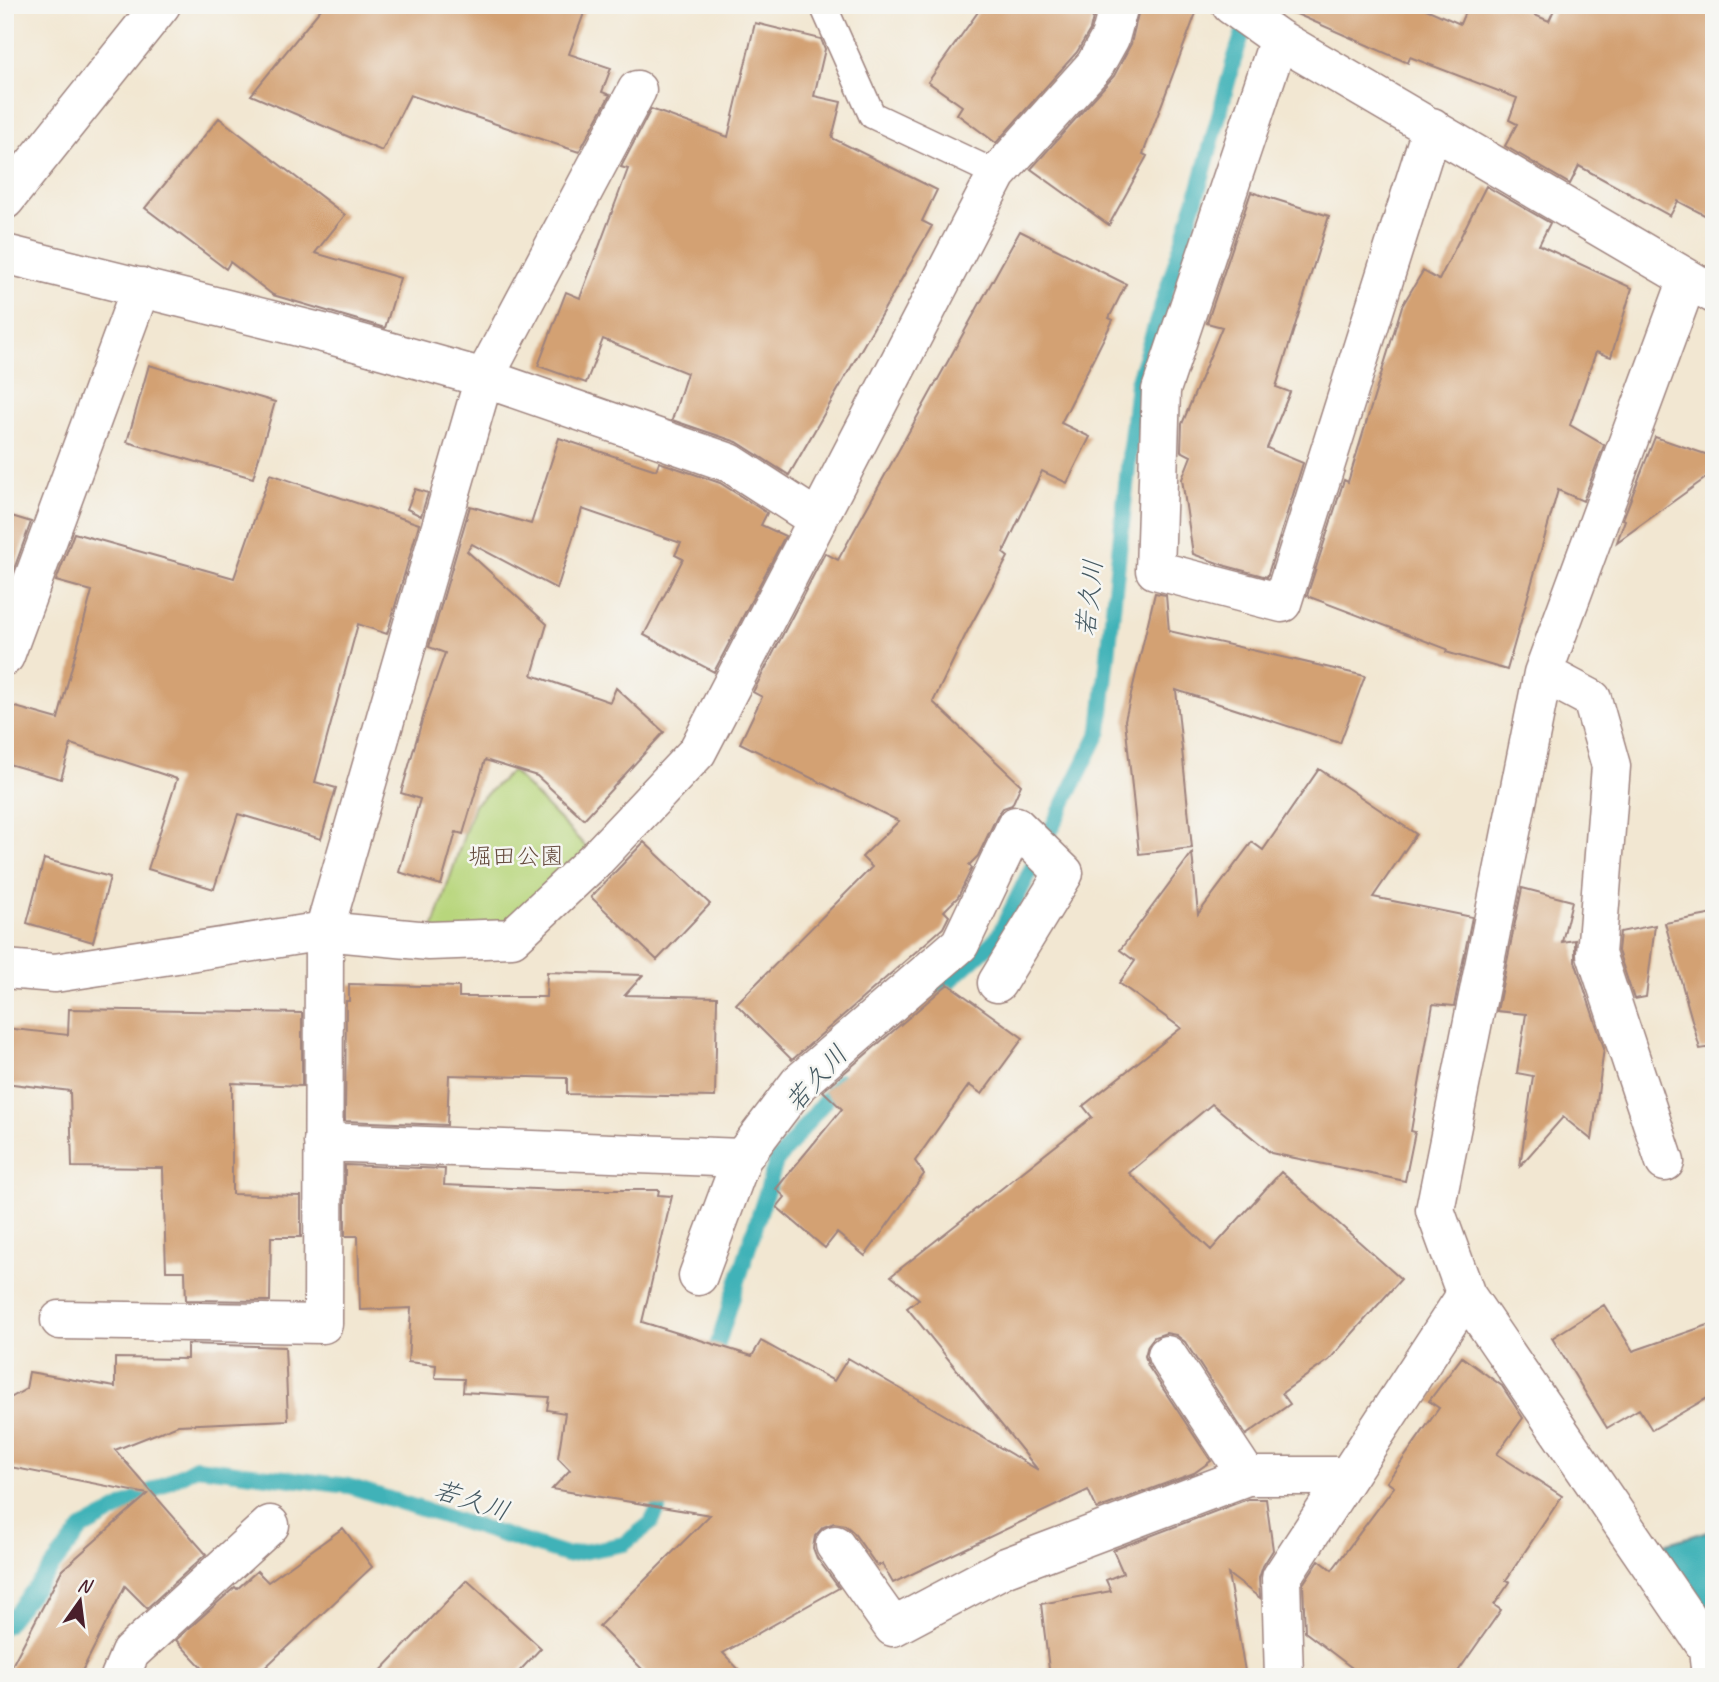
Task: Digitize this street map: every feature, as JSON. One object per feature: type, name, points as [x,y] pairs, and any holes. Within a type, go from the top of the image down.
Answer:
[{"type":"street","points":[[5,200],[161,5]]},
{"type":"street","points":[[5,969],[55,973],[324,931],[429,941],[512,938],[597,858],[697,751],[997,174],[1095,65],[1110,38],[1119,5]]},
{"type":"street","points":[[1231,5],[1272,33],[1701,286],[1544,673],[1435,1210],[1466,1295],[1708,1649],[1711,1677]]},
{"type":"street","points":[[1272,33],[1161,390],[1155,570],[1282,603],[1433,127]]},
{"type":"street","points":[[60,1320],[323,1324],[324,931],[484,378],[637,90]]},
{"type":"street","points":[[5,254],[327,334],[484,378],[730,463],[818,520]]},
{"type":"street","points":[[5,656],[141,288]]},
{"type":"street","points":[[1544,673],[1592,699],[1611,766],[1596,954],[1665,1162]]},
{"type":"street","points":[[698,1276],[742,1158],[799,1083],[960,944],[1016,826],[1064,873],[997,984]]},
{"type":"street","points":[[323,1142],[742,1158]]},
{"type":"street","points":[[1284,1677],[1281,1578],[1466,1295]]},
{"type":"street","points":[[1167,1355],[1247,1476]]},
{"type":"street","points":[[835,1545],[893,1627],[1006,1566],[1247,1476],[1347,1476]]},
{"type":"street","points":[[120,1677],[130,1653],[270,1525]]},
{"type":"lane","points":[[823,5],[872,115],[997,174]]},
{"type":"green space","name":"堀田公園","points":[[512,771],[597,858],[512,938],[429,941],[474,805]]},
{"type":"water","points":[[1714,1529],[1714,1660],[1641,1551]]},
{"type":"building","points":[[324,5],[587,5],[569,54],[611,68],[602,92],[610,95],[579,152],[410,95],[382,151],[251,95]]},
{"type":"building","points":[[983,5],[1096,5],[1090,30],[1077,52],[996,143],[957,114],[962,106],[928,82]]},
{"type":"building","points":[[1140,5],[1171,5],[1196,13],[1143,154],[1147,156],[1109,225],[1031,169],[1114,76],[1131,44]]},
{"type":"building","points":[[1276,5],[1417,5],[1460,24],[1468,5],[1511,5],[1549,21],[1556,5],[1714,5],[1714,220],[1678,201],[1670,216],[1579,166],[1570,184],[1505,146],[1517,124],[1509,120],[1517,98],[1410,57],[1408,63]]},
{"type":"building","points":[[755,23],[821,39],[825,49],[814,96],[841,102],[832,138],[937,190],[922,221],[932,226],[789,475],[737,442],[672,420],[687,373],[603,339],[586,383],[538,366],[566,292],[580,298],[628,169],[621,167],[651,109],[728,137]]},
{"type":"building","points":[[219,118],[345,215],[315,253],[400,278],[385,328],[273,295],[230,262],[226,269],[145,208]]},
{"type":"building","points":[[1486,186],[1550,223],[1539,245],[1632,288],[1611,357],[1596,352],[1570,425],[1604,445],[1583,501],[1558,490],[1507,670],[1446,652],[1447,649],[1307,596],[1344,480],[1348,482],[1402,306],[1423,271],[1439,280]]},
{"type":"building","points":[[1251,192],[1329,216],[1276,387],[1290,392],[1267,448],[1303,463],[1267,577],[1193,554],[1182,479],[1191,456],[1181,451],[1182,424],[1222,327],[1207,323]]},
{"type":"building","points":[[1020,231],[1126,284],[1109,318],[1113,320],[1061,423],[1090,437],[1067,483],[1042,471],[1003,553],[1008,557],[933,702],[1021,785],[1012,805],[1003,808],[997,816],[978,856],[969,865],[972,868],[958,897],[944,911],[949,916],[943,928],[792,1060],[736,1004],[872,867],[862,857],[899,821],[740,743],[762,697],[753,692],[825,553],[838,560]]},
{"type":"building","points":[[149,365],[275,402],[253,478],[127,442]]},
{"type":"building","points":[[1655,437],[1714,457],[1714,472],[1617,542],[1625,520],[1623,519]]},
{"type":"building","points":[[559,438],[656,470],[659,462],[720,483],[767,513],[761,525],[785,536],[714,672],[644,635],[683,559],[675,555],[681,543],[582,509],[557,589],[472,544],[467,551],[547,624],[532,675],[610,702],[616,688],[664,732],[584,819],[537,776],[485,760],[463,834],[456,832],[441,885],[399,872],[420,799],[401,793],[445,653],[429,647],[470,506],[531,524]]},
{"type":"building","points":[[270,474],[419,524],[387,634],[358,624],[315,782],[336,788],[321,839],[238,814],[214,889],[148,869],[177,779],[71,744],[61,779],[5,763],[5,704],[58,719],[92,591],[56,581],[74,533],[234,578]]},
{"type":"building","points":[[415,489],[428,493],[421,516],[407,509]]},
{"type":"building","points":[[5,514],[31,522],[14,569],[5,567]]},
{"type":"building","points":[[1155,593],[1166,595],[1169,631],[1365,676],[1340,743],[1176,690],[1192,848],[1139,854],[1125,720]]},
{"type":"building","points":[[1319,769],[1416,834],[1373,897],[1472,917],[1454,1006],[1433,1004],[1411,1131],[1415,1132],[1405,1181],[1271,1153],[1212,1104],[1129,1173],[1211,1250],[1281,1172],[1401,1279],[1329,1360],[1282,1393],[1290,1404],[1246,1435],[1185,1342],[1176,1335],[1166,1333],[1154,1337],[1145,1356],[1148,1366],[1211,1461],[1194,1473],[1097,1509],[1088,1490],[893,1583],[882,1564],[877,1566],[845,1525],[834,1523],[823,1527],[815,1536],[813,1548],[839,1588],[723,1653],[746,1677],[650,1677],[599,1626],[710,1515],[552,1489],[570,1470],[558,1458],[565,1413],[547,1410],[549,1397],[463,1392],[464,1379],[435,1378],[436,1365],[408,1362],[411,1308],[360,1310],[358,1236],[345,1236],[345,1165],[445,1169],[444,1185],[558,1190],[659,1190],[658,1195],[672,1196],[642,1322],[752,1356],[761,1341],[834,1381],[848,1358],[1038,1470],[907,1308],[919,1299],[891,1276],[1092,1117],[1083,1106],[1181,1028],[1119,983],[1135,961],[1120,950],[1192,853],[1198,914],[1252,842],[1263,850]]},
{"type":"building","points":[[644,842],[710,904],[657,960],[591,897]]},
{"type":"building","points":[[44,859],[110,877],[93,942],[27,923]]},
{"type":"building","points":[[1522,888],[1572,901],[1562,942],[1575,940],[1575,961],[1604,1048],[1592,1140],[1563,1117],[1520,1166],[1533,1076],[1517,1073],[1526,1014],[1497,1011]]},
{"type":"building","points":[[1714,914],[1714,1047],[1700,1049],[1665,923]]},
{"type":"building","points":[[1655,925],[1646,997],[1634,999],[1618,951],[1620,932]]},
{"type":"building","points":[[547,972],[643,975],[625,995],[717,997],[715,1097],[567,1094],[567,1078],[449,1075],[447,1125],[345,1121],[346,1001],[349,1001],[349,984],[459,987],[459,997],[546,997]]},
{"type":"building","points":[[948,984],[1023,1038],[982,1094],[969,1085],[915,1161],[924,1174],[865,1256],[837,1233],[825,1248],[777,1207],[785,1197],[776,1189],[842,1109],[823,1091]]},
{"type":"building","points":[[69,1009],[302,1013],[302,1086],[232,1083],[232,1194],[301,1196],[301,1237],[271,1237],[270,1301],[186,1300],[185,1271],[166,1271],[163,1168],[72,1167],[70,1091],[5,1083],[5,1028],[68,1035]]},
{"type":"building","points":[[1604,1305],[1633,1351],[1714,1323],[1714,1394],[1652,1430],[1639,1409],[1607,1428],[1552,1338]]},
{"type":"building","points":[[187,1344],[285,1347],[288,1420],[178,1425],[115,1450],[206,1554],[147,1608],[125,1586],[79,1677],[6,1677],[62,1570],[148,1494],[5,1466],[5,1401],[26,1389],[29,1372],[115,1387],[115,1358],[187,1359]]},
{"type":"building","points":[[1462,1357],[1502,1386],[1523,1418],[1497,1454],[1562,1496],[1506,1580],[1510,1582],[1494,1605],[1501,1610],[1454,1677],[1364,1677],[1305,1632],[1303,1584],[1319,1560],[1332,1570],[1394,1487],[1387,1482],[1439,1408],[1429,1401]]},
{"type":"building","points":[[1248,1499],[1266,1499],[1273,1550],[1259,1578],[1260,1598],[1228,1574],[1246,1677],[1050,1677],[1041,1604],[1111,1591],[1106,1580],[1123,1573],[1113,1550]]},
{"type":"building","points":[[343,1528],[372,1567],[255,1677],[211,1677],[176,1640],[257,1571],[268,1582]]},
{"type":"building","points":[[467,1580],[541,1648],[514,1677],[375,1677]]},
{"type":"waterway","name":"若久川","points":[[906,1021],[997,938],[1100,731],[1137,383],[1198,192],[1248,17]]},
{"type":"waterway","name":"若久川","points":[[711,1365],[776,1162],[841,1081]]},
{"type":"waterway","name":"若久川","points":[[5,1626],[82,1529],[196,1467],[349,1486],[566,1555],[624,1544],[651,1523],[668,1489]]}]
